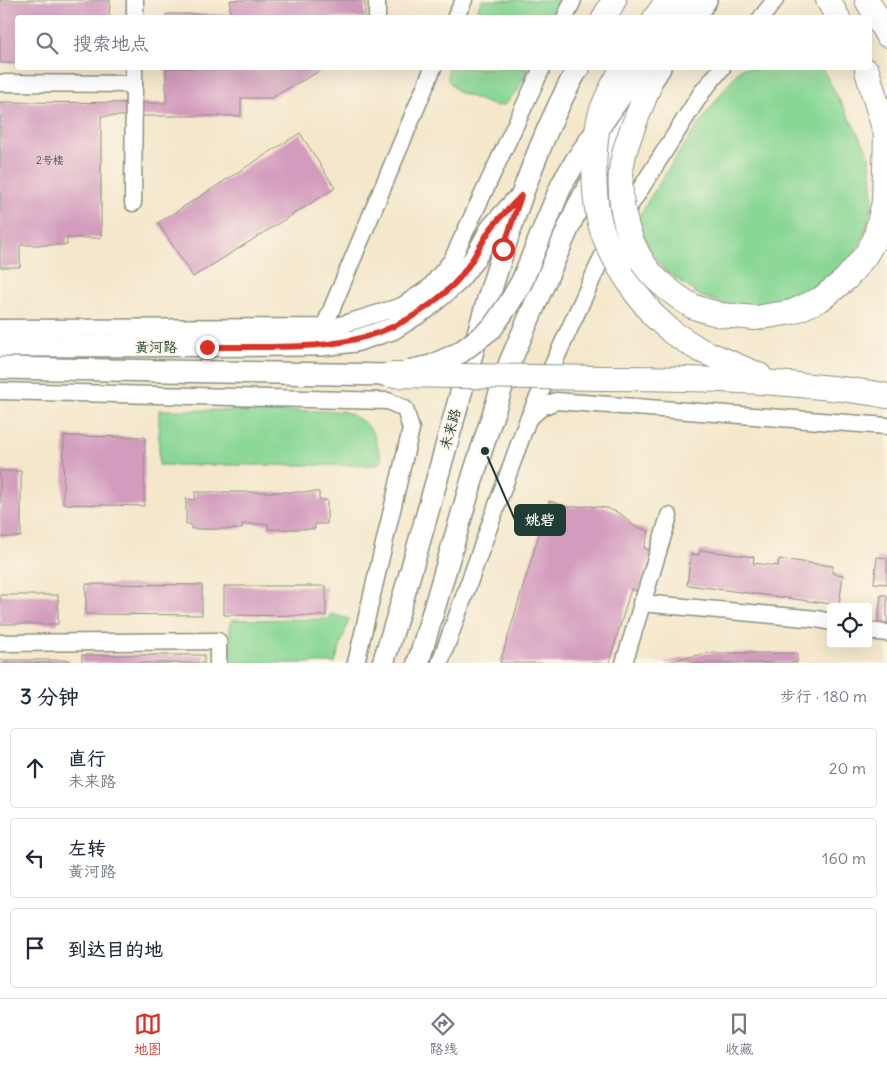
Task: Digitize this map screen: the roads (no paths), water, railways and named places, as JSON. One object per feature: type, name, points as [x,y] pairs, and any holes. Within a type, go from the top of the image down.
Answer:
[{"type":"highway","points":[[606,15],[614,0]]},
{"type":"highway","points":[[657,15],[668,0]]},
{"type":"highway","points":[[828,0],[836,15]]},
{"type":"highway","points":[[866,0],[887,35]]},
{"type":"highway","points":[[883,0],[887,5]]},
{"type":"highway","points":[[622,70],[600,118],[595,147],[596,194],[600,222],[608,246],[620,268],[653,315],[673,333],[700,350],[751,372],[794,384]]},
{"type":"highway","points":[[650,74],[624,154],[622,210],[631,239],[646,267],[662,285],[693,306],[721,315],[756,318],[792,312],[821,299],[846,279],[866,256],[875,239],[884,202],[886,134],[867,70]]},
{"type":"highway","points":[[868,70],[887,105]]},
{"type":"highway","points":[[389,375],[726,379],[871,392],[887,396]]},
{"type":"main road","points":[[611,15],[620,0]]},
{"type":"main road","points":[[676,15],[686,0]]},
{"type":"main road","points":[[696,15],[706,0]]},
{"type":"main road","name":"未来路","points":[[383,663],[469,361],[521,196],[552,118],[577,70]]},
{"type":"main road","points":[[418,663],[475,470],[510,362],[577,208],[650,74]]},
{"type":"main road","name":"黄河路","points":[[0,368],[389,375],[431,366],[460,352],[492,328],[522,281],[562,184],[577,159],[650,74]]},
{"type":"main road","name":"黄河路","points":[[0,346],[321,346],[355,341],[392,329],[426,308],[455,283],[475,258],[491,229],[521,196]]},
{"type":"street","points":[[135,0],[135,15]]},
{"type":"street","points":[[377,0],[377,15]]},
{"type":"street","points":[[456,15],[464,0]]},
{"type":"street","points":[[566,15],[573,0]]},
{"type":"street","points":[[763,15],[775,0]]},
{"type":"street","points":[[133,203],[134,70]]},
{"type":"street","points":[[324,327],[432,70]]},
{"type":"street","points":[[0,328],[334,327],[402,306],[429,288],[452,260],[541,70]]},
{"type":"street","points":[[440,663],[528,419],[615,229],[702,92],[720,70]]},
{"type":"street","points":[[0,83],[134,84]]},
{"type":"street","points":[[0,391],[388,401],[405,410],[411,429],[356,663]]},
{"type":"street","points":[[528,419],[542,407],[556,401],[887,426]]},
{"type":"street","points":[[624,663],[669,516]]},
{"type":"street","points":[[642,603],[827,621]]},
{"type":"street","points":[[872,631],[887,633]]},
{"type":"street","points":[[0,643],[218,641],[218,663]]},
{"type":"place","name":"姚砦","points":[[485,451]]}]
